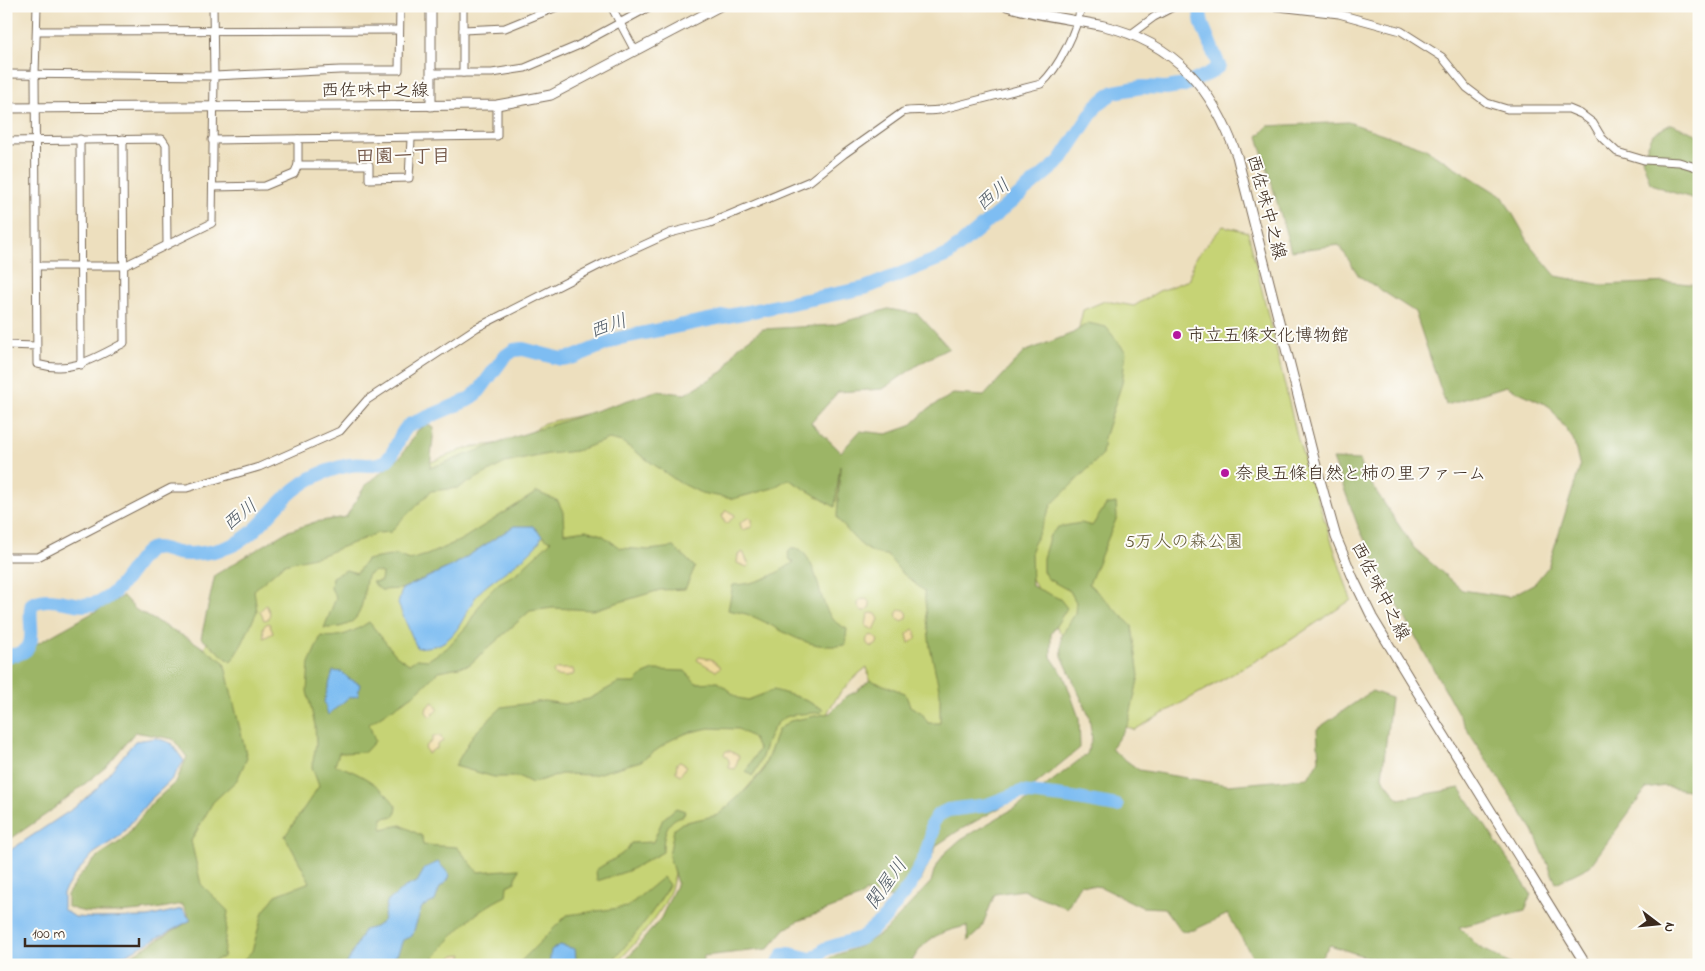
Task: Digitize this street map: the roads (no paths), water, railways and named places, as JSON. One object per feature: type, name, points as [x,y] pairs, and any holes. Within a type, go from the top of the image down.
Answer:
[{"type":"main road","points":[[431,6],[431,106]]},
{"type":"main road","name":"西佐味中之線","points":[[6,108],[497,105],[551,95],[720,6]]},
{"type":"main road","name":"西佐味中之線","points":[[1007,6],[1131,34],[1154,45],[1192,73],[1207,92],[1229,134],[1237,156],[1308,439],[1336,537],[1352,578],[1372,617],[1586,965]]},
{"type":"street","points":[[37,6],[38,31],[35,74],[38,266],[37,364],[46,366],[81,365],[124,343],[123,139]]},
{"type":"street","points":[[38,266],[124,266],[212,223],[214,186],[212,140],[214,76],[213,6]]},
{"type":"street","points":[[6,74],[214,76],[340,70],[399,70],[400,6]]},
{"type":"street","points":[[463,6],[463,73]]},
{"type":"street","points":[[463,30],[505,28],[559,6]]},
{"type":"street","points":[[611,6],[635,51]]},
{"type":"street","points":[[432,72],[492,73],[525,68],[578,46],[651,6]]},
{"type":"street","points":[[6,556],[38,557],[171,488],[187,488],[259,467],[340,431],[367,400],[476,328],[602,264],[670,233],[710,223],[810,181],[903,112],[939,110],[1041,84],[1051,75],[1078,21],[1081,6]]},
{"type":"street","points":[[1131,34],[1154,17],[1175,6]]},
{"type":"street","points":[[1270,6],[1339,14],[1401,31],[1442,58],[1467,88],[1487,103],[1507,109],[1569,109],[1581,114],[1593,123],[1602,138],[1617,152],[1644,160],[1679,162],[1699,168]]},
{"type":"street","points":[[38,31],[400,30]]},
{"type":"street","points":[[212,140],[411,139],[497,136],[497,105]]},
{"type":"street","points":[[80,139],[81,365]]},
{"type":"street","points":[[6,141],[162,139],[166,145],[168,245]]},
{"type":"street","points":[[214,186],[265,186],[294,174],[298,165],[298,139]]},
{"type":"street","points":[[298,165],[369,165],[369,179],[409,178],[411,139]]},
{"type":"street","points":[[6,345],[36,346]]},
{"type":"water","points":[[514,526],[533,526],[542,536],[531,551],[477,595],[453,635],[435,646],[417,648],[398,604],[402,589],[454,565]]},
{"type":"water","points":[[333,671],[342,672],[348,678],[360,684],[358,696],[348,698],[328,715],[324,701]]},
{"type":"water","points":[[156,738],[171,743],[184,761],[172,779],[149,801],[120,836],[93,854],[73,877],[63,893],[63,909],[75,917],[93,918],[148,917],[182,909],[191,920],[125,955],[87,958],[58,965],[6,965],[6,853],[74,808],[97,788],[135,741]]},
{"type":"water","points":[[438,862],[450,875],[448,880],[440,887],[435,901],[422,907],[412,936],[403,940],[398,953],[388,965],[346,965],[364,930],[375,927],[383,921],[387,902],[405,887],[417,882],[425,868]]},
{"type":"water","points":[[560,945],[575,949],[576,959],[573,965],[549,965],[551,950]]},
{"type":"waterway","name":"西川","points":[[6,656],[25,651],[29,646],[32,604],[50,600],[86,605],[105,599],[119,588],[146,552],[154,548],[177,553],[194,554],[222,549],[235,544],[255,529],[291,493],[312,478],[344,466],[376,465],[384,462],[392,454],[409,425],[468,400],[479,391],[504,357],[514,350],[523,349],[561,359],[574,357],[620,338],[865,288],[948,255],[1060,161],[1097,105],[1114,92],[1142,87],[1166,88],[1185,85],[1210,73],[1219,66],[1202,24],[1199,6]]},
{"type":"waterway","name":"関屋川","points":[[778,965],[783,955],[790,954],[810,959],[815,958],[825,949],[861,938],[883,920],[911,884],[925,857],[932,834],[932,824],[938,815],[948,810],[987,805],[1021,792],[1117,806]]},
{"type":"place","name":"市立五條文化博物館","points":[[1177,335]]},
{"type":"place","name":"奈良五條自然と柿の里ファーム","points":[[1225,473]]},
{"type":"district","name":"田園一丁目","points":[[403,155]]},
{"type":"park label","name":"5万人の森公園","points":[[1184,541]]}]
